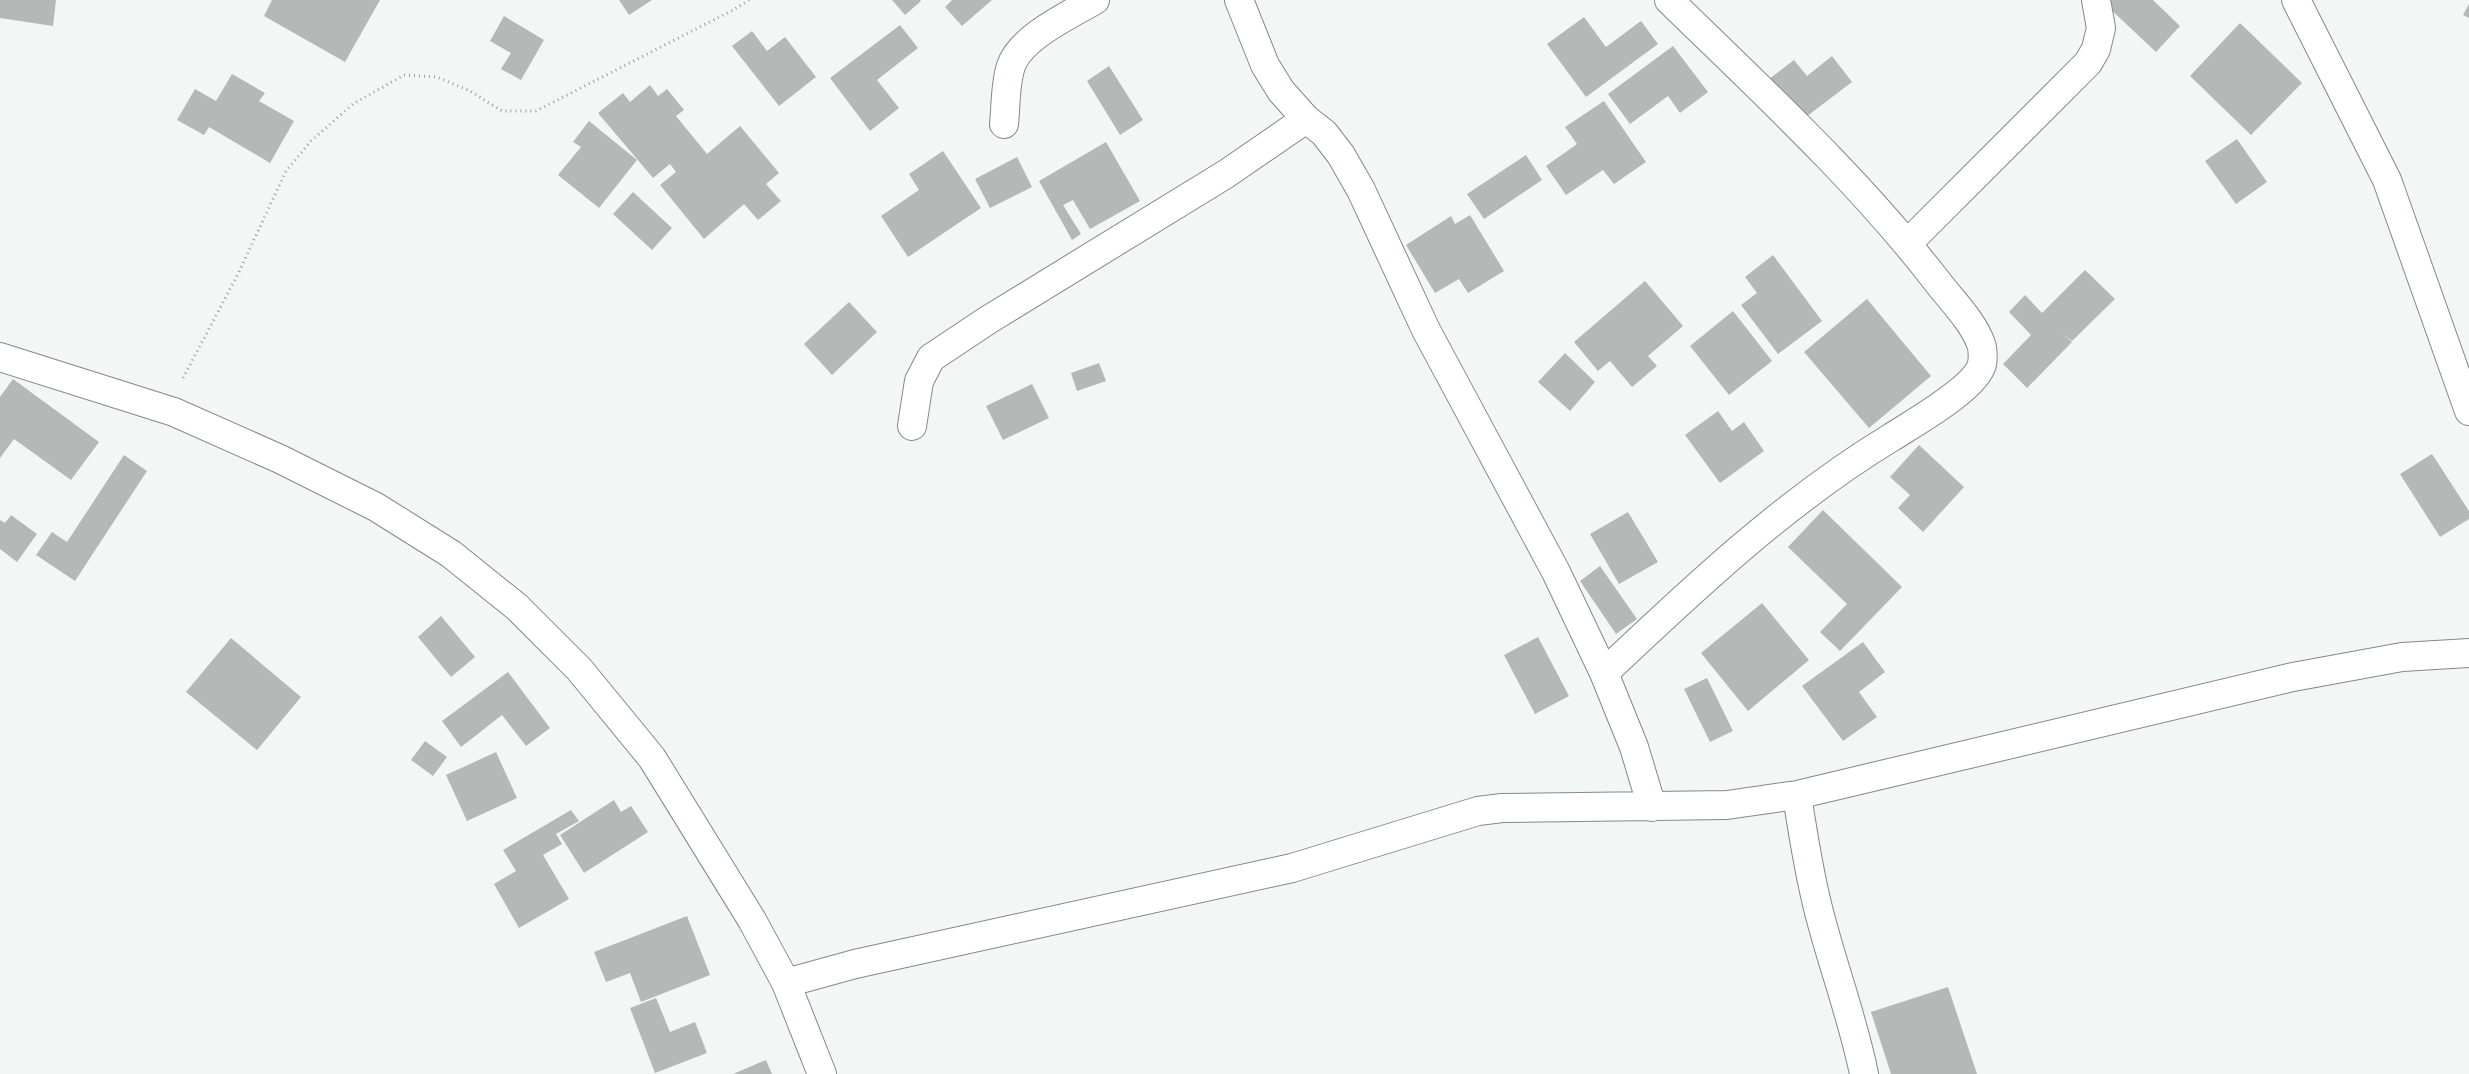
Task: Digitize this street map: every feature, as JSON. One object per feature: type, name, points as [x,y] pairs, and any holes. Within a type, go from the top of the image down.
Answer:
[{"type":"street","points":[[1004,124],[1010,67],[1017,53],[1033,39],[1094,0]]},
{"type":"street","points":[[1240,0],[1265,65],[1281,91],[1306,119],[1324,133],[1341,155],[1361,190],[1426,330],[1556,572],[1604,672],[1634,747],[1652,808]]},
{"type":"street","points":[[1604,672],[1788,510],[1856,458],[1924,417],[1971,383],[1982,365],[1982,346],[1971,325],[1908,244],[1787,115],[1668,0]]},
{"type":"street","points":[[1908,244],[2088,63],[2096,49],[2101,23],[2096,0]]},
{"type":"street","points":[[2296,0],[2387,180],[2469,411]]},
{"type":"street","points":[[912,426],[919,381],[932,358],[988,320],[1194,194],[1306,119]]},
{"type":"street","points":[[0,357],[166,410],[280,459],[376,506],[451,554],[517,607],[579,670],[652,758],[752,920],[786,984],[822,1074]]},
{"type":"street","points":[[786,984],[856,964],[1292,868],[1478,811],[1502,808],[1652,808],[1727,805],[1797,796],[2293,677],[2402,656],[2469,653]]},
{"type":"street","points":[[1797,796],[1806,857],[1819,914],[1848,1005],[1864,1074]]},
{"type":"path","points":[[166,410],[238,274],[286,171],[312,141],[353,104],[404,75],[437,77],[470,92],[502,111],[536,111],[735,9],[749,0]]},
{"type":"building","points":[[0,0],[56,0],[53,26],[0,18]]},
{"type":"building","points":[[272,0],[380,0],[345,62],[264,16]]},
{"type":"building","points":[[619,0],[652,0],[629,15]]},
{"type":"building","points":[[892,0],[920,0],[921,1],[905,15]]},
{"type":"building","points":[[952,0],[992,0],[962,26],[945,7]]},
{"type":"building","points":[[2111,0],[2153,0],[2180,26],[2156,52],[2106,5]]},
{"type":"building","points":[[2469,4],[2469,18],[2463,15]]},
{"type":"building","points":[[504,16],[544,40],[521,80],[501,69],[511,53],[490,41]]},
{"type":"building","points":[[1584,17],[1606,47],[1641,21],[1658,44],[1586,97],[1547,44]]},
{"type":"building","points":[[2240,23],[2302,83],[2251,135],[2190,76]]},
{"type":"building","points":[[900,25],[918,48],[877,80],[899,108],[870,131],[830,78]]},
{"type":"building","points":[[752,31],[767,51],[785,37],[816,77],[779,106],[732,46]]},
{"type":"building","points":[[1673,46],[1708,92],[1680,113],[1668,96],[1630,124],[1608,94]]},
{"type":"building","points":[[1832,56],[1852,82],[1802,120],[1769,79],[1794,60],[1807,76]]},
{"type":"building","points":[[1109,66],[1143,120],[1120,135],[1087,81]]},
{"type":"building","points":[[232,74],[265,93],[259,101],[294,121],[270,163],[209,127],[204,135],[177,120],[195,89],[216,101]]},
{"type":"building","points":[[650,85],[658,96],[667,89],[684,110],[676,116],[707,154],[740,126],[779,173],[766,184],[781,201],[758,220],[744,204],[704,239],[660,185],[676,172],[670,164],[653,178],[598,113],[623,93],[630,102]]},
{"type":"building","points":[[1604,101],[1646,162],[1614,184],[1603,170],[1566,195],[1546,166],[1577,144],[1565,127]]},
{"type":"building","points":[[589,121],[637,160],[599,208],[558,175],[581,147],[573,142]]},
{"type":"building","points":[[2237,139],[2267,182],[2236,204],[2205,161]]},
{"type":"building","points":[[1106,142],[1140,201],[1090,229],[1073,200],[1063,205],[1081,234],[1072,240],[1039,181]]},
{"type":"building","points":[[943,151],[981,208],[908,257],[881,216],[919,190],[909,174]]},
{"type":"building","points":[[1526,155],[1542,180],[1484,219],[1467,194]]},
{"type":"building","points":[[1017,157],[1032,187],[990,208],[975,179]]},
{"type":"building","points":[[633,192],[672,228],[652,250],[613,214]]},
{"type":"building","points":[[1470,215],[1504,271],[1468,293],[1459,279],[1435,293],[1406,245],[1451,216],[1455,224]]},
{"type":"building","points":[[1773,255],[1822,321],[1778,354],[1741,305],[1757,293],[1745,277]]},
{"type":"building","points":[[2085,270],[2115,299],[2072,341],[2062,333],[2072,342],[2027,388],[2003,364],[2031,335],[2009,312],[2025,295],[2042,313]]},
{"type":"building","points":[[1645,281],[1683,326],[1648,356],[1657,366],[1632,387],[1610,361],[1598,371],[1574,342]]},
{"type":"building","points":[[1867,299],[1931,376],[1869,428],[1804,352]]},
{"type":"building","points":[[849,302],[877,332],[832,375],[804,344]]},
{"type":"building","points":[[1733,311],[1772,361],[1729,395],[1690,346]]},
{"type":"building","points":[[1565,353],[1595,382],[1570,411],[1538,382]]},
{"type":"building","points":[[1099,363],[1106,381],[1077,391],[1071,373]]},
{"type":"building","points":[[13,379],[99,442],[71,480],[14,439],[0,458],[0,397]]},
{"type":"building","points":[[1032,384],[1049,418],[1003,440],[986,406]]},
{"type":"building","points":[[1718,411],[1732,431],[1744,422],[1764,451],[1720,483],[1685,435]]},
{"type":"building","points":[[1919,445],[1964,487],[1923,532],[1898,508],[1910,495],[1890,477]]},
{"type":"building","points":[[2432,454],[2469,511],[2469,519],[2440,537],[2400,474]]},
{"type":"building","points":[[124,455],[147,471],[75,581],[36,555],[52,532],[67,542]]},
{"type":"building","points":[[1823,510],[1902,587],[1840,651],[1820,632],[1847,604],[1788,547]]},
{"type":"building","points":[[1628,512],[1658,562],[1619,584],[1590,534]]},
{"type":"building","points":[[11,515],[37,534],[17,562],[0,549],[0,520],[5,523]]},
{"type":"building","points":[[1600,566],[1637,619],[1616,634],[1580,581]]},
{"type":"building","points":[[1762,603],[1809,660],[1748,711],[1701,653]]},
{"type":"building","points":[[441,616],[475,657],[451,677],[418,637]]},
{"type":"building","points":[[1538,637],[1569,696],[1535,714],[1504,655]]},
{"type":"building","points":[[231,638],[301,697],[257,750],[186,692]]},
{"type":"building","points":[[1863,642],[1885,672],[1859,692],[1877,717],[1843,741],[1802,686]]},
{"type":"building","points":[[508,672],[550,728],[526,746],[502,715],[461,747],[442,721]]},
{"type":"building","points":[[1707,678],[1733,731],[1710,742],[1684,689]]},
{"type":"building","points":[[425,741],[447,757],[433,776],[411,760]]},
{"type":"building","points":[[496,752],[517,798],[467,821],[446,775]]},
{"type":"building","points":[[614,800],[621,812],[631,806],[648,832],[584,873],[560,835]]},
{"type":"building","points":[[571,810],[579,821],[556,834],[562,844],[543,855],[569,899],[519,928],[494,884],[516,871],[503,850]]},
{"type":"building","points":[[687,916],[710,975],[641,1002],[630,973],[606,982],[594,952]]},
{"type":"building","points":[[1948,987],[1977,1074],[1891,1074],[1871,1012]]},
{"type":"building","points":[[656,998],[670,1032],[695,1022],[707,1053],[655,1073],[630,1008]]},
{"type":"building","points":[[766,1060],[772,1074],[733,1074]]}]
